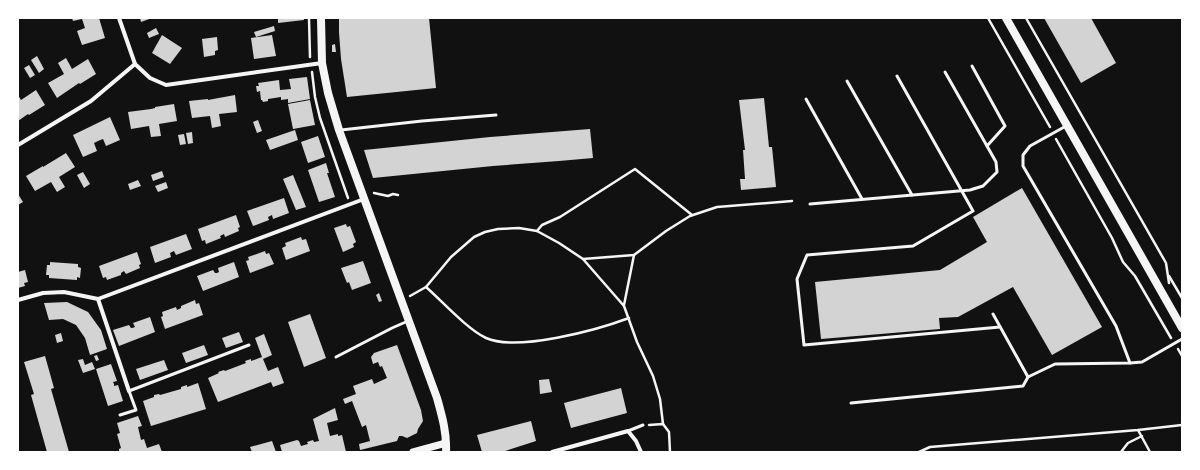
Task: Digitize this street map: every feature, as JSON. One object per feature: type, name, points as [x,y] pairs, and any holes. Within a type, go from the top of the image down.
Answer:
[{"type":"main road","points":[[321,18],[322,63],[328,93],[339,130],[437,398],[442,417],[446,448]]},
{"type":"main road","points":[[1006,18],[1182,328]]},
{"type":"street","points":[[119,18],[135,64],[150,78],[166,85],[322,63]]},
{"type":"street","points":[[18,145],[91,101],[135,64]]},
{"type":"street","points":[[18,300],[43,293],[64,292],[98,299],[364,199]]},
{"type":"street","points":[[98,299],[129,391]]},
{"type":"street","points":[[552,452],[628,431],[636,441],[641,452]]},
{"type":"street","points":[[413,452],[446,448]]},
{"type":"lane","points":[[972,66],[1005,126],[987,146]]},
{"type":"lane","points":[[810,204],[970,190],[983,186],[997,172],[996,162],[945,72]]},
{"type":"lane","points":[[896,76],[973,211],[913,246],[807,255],[797,279],[804,345],[1000,327]]},
{"type":"lane","points":[[847,81],[912,195]]},
{"type":"lane","points":[[806,99],[862,199]]},
{"type":"lane","points":[[339,130],[496,115]]},
{"type":"lane","points":[[1067,125],[1030,146],[1023,155],[1023,166],[1116,326],[1130,363]]},
{"type":"lane","points":[[993,314],[1028,378]]},
{"type":"lane","points":[[336,356],[408,321]]},
{"type":"lane","points":[[852,403],[1023,386],[1028,378],[1055,364],[1142,362],[1182,339]]},
{"type":"lane","points":[[120,415],[136,410],[129,391],[249,345]]},
{"type":"lane","points":[[628,431],[643,425]]},
{"type":"path","points":[[988,18],[1112,238],[1122,262],[1135,276],[1174,343]]},
{"type":"path","points":[[1026,18],[1166,263],[1169,288]]},
{"type":"path","points":[[536,231],[542,225],[560,217],[635,169],[692,215]]},
{"type":"path","points":[[374,193],[388,196],[393,194],[398,195]]},
{"type":"path","points":[[583,259],[634,255],[666,231],[692,215],[717,207],[792,201]]},
{"type":"path","points":[[401,300],[412,296],[426,286],[451,257],[474,237],[485,232],[498,229],[519,228],[536,231],[559,243],[583,259],[624,306],[637,342],[653,376],[660,398],[663,424],[669,432],[671,446],[670,452]]},
{"type":"path","points":[[624,306],[634,255]]},
{"type":"path","points":[[1168,274],[1182,298]]},
{"type":"path","points":[[426,286],[467,325],[485,337],[496,342],[526,342],[575,334],[607,326],[629,318]]},
{"type":"path","points":[[643,425],[663,424]]},
{"type":"path","points":[[919,452],[930,447],[1182,425]]},
{"type":"path","points":[[1138,430],[1150,452]]},
{"type":"path","points":[[1120,452],[1128,443],[1142,436]]},
{"type":"building","points":[[72,18],[99,18],[105,38],[82,45],[77,31],[85,28],[82,19],[73,21]]},
{"type":"building","points":[[140,18],[152,18],[141,22]]},
{"type":"building","points":[[278,18],[304,18],[304,20],[278,23]]},
{"type":"building","points":[[339,18],[429,18],[436,88],[347,97],[341,59]]},
{"type":"building","points":[[1044,18],[1091,18],[1116,63],[1081,83]]},
{"type":"building","points":[[274,26],[275,31],[256,37],[254,32]]},
{"type":"building","points":[[156,28],[159,34],[149,38],[147,33]]},
{"type":"building","points":[[162,35],[182,48],[170,64],[152,53]]},
{"type":"building","points":[[272,35],[276,56],[254,59],[251,38]]},
{"type":"building","points":[[217,37],[218,50],[215,51],[215,55],[204,57],[202,39]]},
{"type":"building","points":[[335,44],[336,52],[332,52],[332,45]]},
{"type":"building","points":[[37,56],[44,69],[39,73],[31,60]]},
{"type":"building","points":[[66,58],[72,69],[88,59],[96,74],[80,84],[79,83],[57,98],[48,83],[64,74],[58,63]]},
{"type":"building","points":[[29,65],[35,75],[30,78],[24,68]]},
{"type":"building","points":[[307,77],[310,99],[288,103],[288,99],[281,100],[281,97],[268,99],[268,101],[263,102],[261,100],[260,91],[257,92],[256,86],[259,86],[258,83],[279,80],[280,90],[291,89],[289,79]]},
{"type":"building","points":[[36,90],[45,105],[18,121],[18,95],[21,100]]},
{"type":"building","points":[[235,95],[237,112],[219,114],[221,126],[212,128],[210,116],[192,118],[189,101],[208,100]]},
{"type":"building","points":[[764,98],[769,147],[772,147],[776,187],[741,190],[740,179],[745,179],[743,150],[745,150],[739,100]]},
{"type":"building","points":[[310,100],[315,125],[293,129],[288,104]]},
{"type":"building","points":[[174,104],[177,121],[159,124],[161,136],[151,137],[149,126],[131,129],[128,112]]},
{"type":"building","points":[[110,117],[120,140],[106,146],[103,139],[98,141],[94,143],[97,151],[83,157],[73,135]]},
{"type":"building","points":[[258,120],[262,131],[257,133],[253,122]]},
{"type":"building","points":[[590,129],[593,158],[373,178],[364,150],[490,137]]},
{"type":"building","points":[[295,130],[298,140],[270,150],[266,140]]},
{"type":"building","points":[[192,132],[193,143],[188,144],[186,133]]},
{"type":"building","points":[[184,134],[186,144],[180,145],[178,135]]},
{"type":"building","points":[[318,136],[325,157],[308,163],[301,142]]},
{"type":"building","points":[[66,153],[75,167],[59,177],[65,187],[57,192],[51,182],[35,191],[26,176]]},
{"type":"building","points":[[326,163],[329,173],[327,173],[335,197],[319,202],[308,170]]},
{"type":"building","points":[[162,171],[164,177],[153,181],[151,175]]},
{"type":"building","points":[[83,172],[90,184],[84,188],[77,175]]},
{"type":"building","points":[[293,175],[306,207],[296,210],[283,179]]},
{"type":"building","points":[[138,180],[141,186],[130,190],[128,184]]},
{"type":"building","points":[[166,182],[168,188],[158,192],[155,186]]},
{"type":"building","points":[[1022,188],[1102,327],[1052,355],[1013,287],[958,317],[939,318],[940,329],[821,339],[815,282],[940,270],[987,242],[973,217]]},
{"type":"building","points":[[18,194],[23,202],[18,205]]},
{"type":"building","points":[[284,198],[289,213],[273,219],[272,215],[268,217],[269,220],[253,226],[247,211]]},
{"type":"building","points":[[236,215],[240,227],[238,228],[239,231],[225,237],[224,234],[220,236],[221,238],[206,244],[205,240],[202,241],[198,229]]},
{"type":"building","points":[[346,224],[347,227],[350,226],[356,242],[353,244],[354,247],[343,252],[334,228]]},
{"type":"building","points":[[186,234],[192,249],[176,255],[174,251],[170,253],[171,257],[155,263],[150,247]]},
{"type":"building","points":[[301,237],[302,240],[306,239],[310,251],[286,260],[282,248],[286,246],[285,243]]},
{"type":"building","points":[[265,251],[266,254],[269,253],[274,264],[250,273],[246,261],[249,260],[248,257]]},
{"type":"building","points":[[137,252],[141,264],[139,265],[140,268],[126,274],[124,271],[121,275],[107,280],[106,277],[103,278],[99,266]]},
{"type":"building","points":[[363,261],[371,283],[352,290],[349,282],[347,283],[341,268]]},
{"type":"building","points":[[50,262],[78,264],[78,267],[81,268],[80,278],[77,277],[77,280],[49,278],[49,275],[46,275],[47,265],[50,265]]},
{"type":"building","points":[[234,262],[239,277],[203,291],[197,276],[213,270],[217,273],[219,272],[218,268]]},
{"type":"building","points":[[25,270],[28,282],[24,283],[25,286],[18,288],[18,272]]},
{"type":"building","points":[[379,293],[382,301],[379,302],[376,295]]},
{"type":"building","points":[[195,300],[196,304],[199,303],[203,315],[165,329],[161,317],[163,316],[162,312],[176,307],[177,310],[181,308],[181,306]]},
{"type":"building","points":[[67,302],[88,312],[101,330],[107,349],[90,355],[85,338],[76,325],[63,319],[49,320],[44,303]]},
{"type":"building","points":[[310,314],[326,358],[304,367],[288,322]]},
{"type":"building","points":[[150,317],[155,332],[119,346],[113,330],[129,325],[131,328],[135,327],[133,323]]},
{"type":"building","points":[[239,332],[243,342],[226,348],[222,338]]},
{"type":"building","points":[[61,333],[63,341],[57,343],[55,335]]},
{"type":"building","points":[[264,334],[272,355],[263,359],[268,371],[278,367],[284,383],[273,387],[271,382],[218,402],[208,378],[219,373],[218,372],[246,363],[245,361],[251,359],[251,361],[262,357],[255,338]]},
{"type":"building","points":[[204,345],[208,355],[186,363],[182,353]]},
{"type":"building","points":[[397,345],[421,410],[423,421],[417,433],[407,438],[399,436],[397,441],[360,450],[359,444],[370,441],[366,425],[362,427],[352,401],[345,404],[343,399],[356,394],[353,386],[372,379],[374,384],[387,378],[382,366],[380,367],[378,362],[373,364],[371,357],[374,353]]},
{"type":"building","points":[[97,355],[99,360],[96,361],[94,356]]},
{"type":"building","points":[[45,356],[54,388],[51,389],[69,452],[47,452],[31,395],[34,394],[24,362]]},
{"type":"building","points":[[83,359],[85,365],[92,362],[95,369],[83,373],[78,360]]},
{"type":"building","points":[[164,360],[168,370],[140,380],[136,369]]},
{"type":"building","points":[[111,364],[117,381],[113,382],[114,386],[118,385],[123,401],[108,406],[96,369]]},
{"type":"building","points":[[549,379],[552,392],[540,394],[539,380]]},
{"type":"building","points":[[198,383],[206,409],[151,426],[143,401],[154,397],[154,395],[160,395],[181,389],[181,387],[187,385],[187,387]]},
{"type":"building","points":[[621,388],[627,413],[571,428],[564,403]]},
{"type":"building","points":[[335,408],[338,420],[327,423],[330,436],[338,434],[338,436],[342,435],[346,452],[282,452],[280,445],[297,440],[301,446],[308,444],[307,442],[313,440],[314,442],[319,441],[313,419]]},
{"type":"building","points":[[138,416],[142,426],[138,427],[141,440],[144,439],[147,448],[159,444],[162,452],[119,452],[119,449],[121,448],[117,434],[120,433],[117,423]]},
{"type":"building","points":[[531,421],[536,441],[502,452],[482,452],[477,435]]},
{"type":"building","points":[[272,441],[276,452],[252,452],[250,447]]}]
